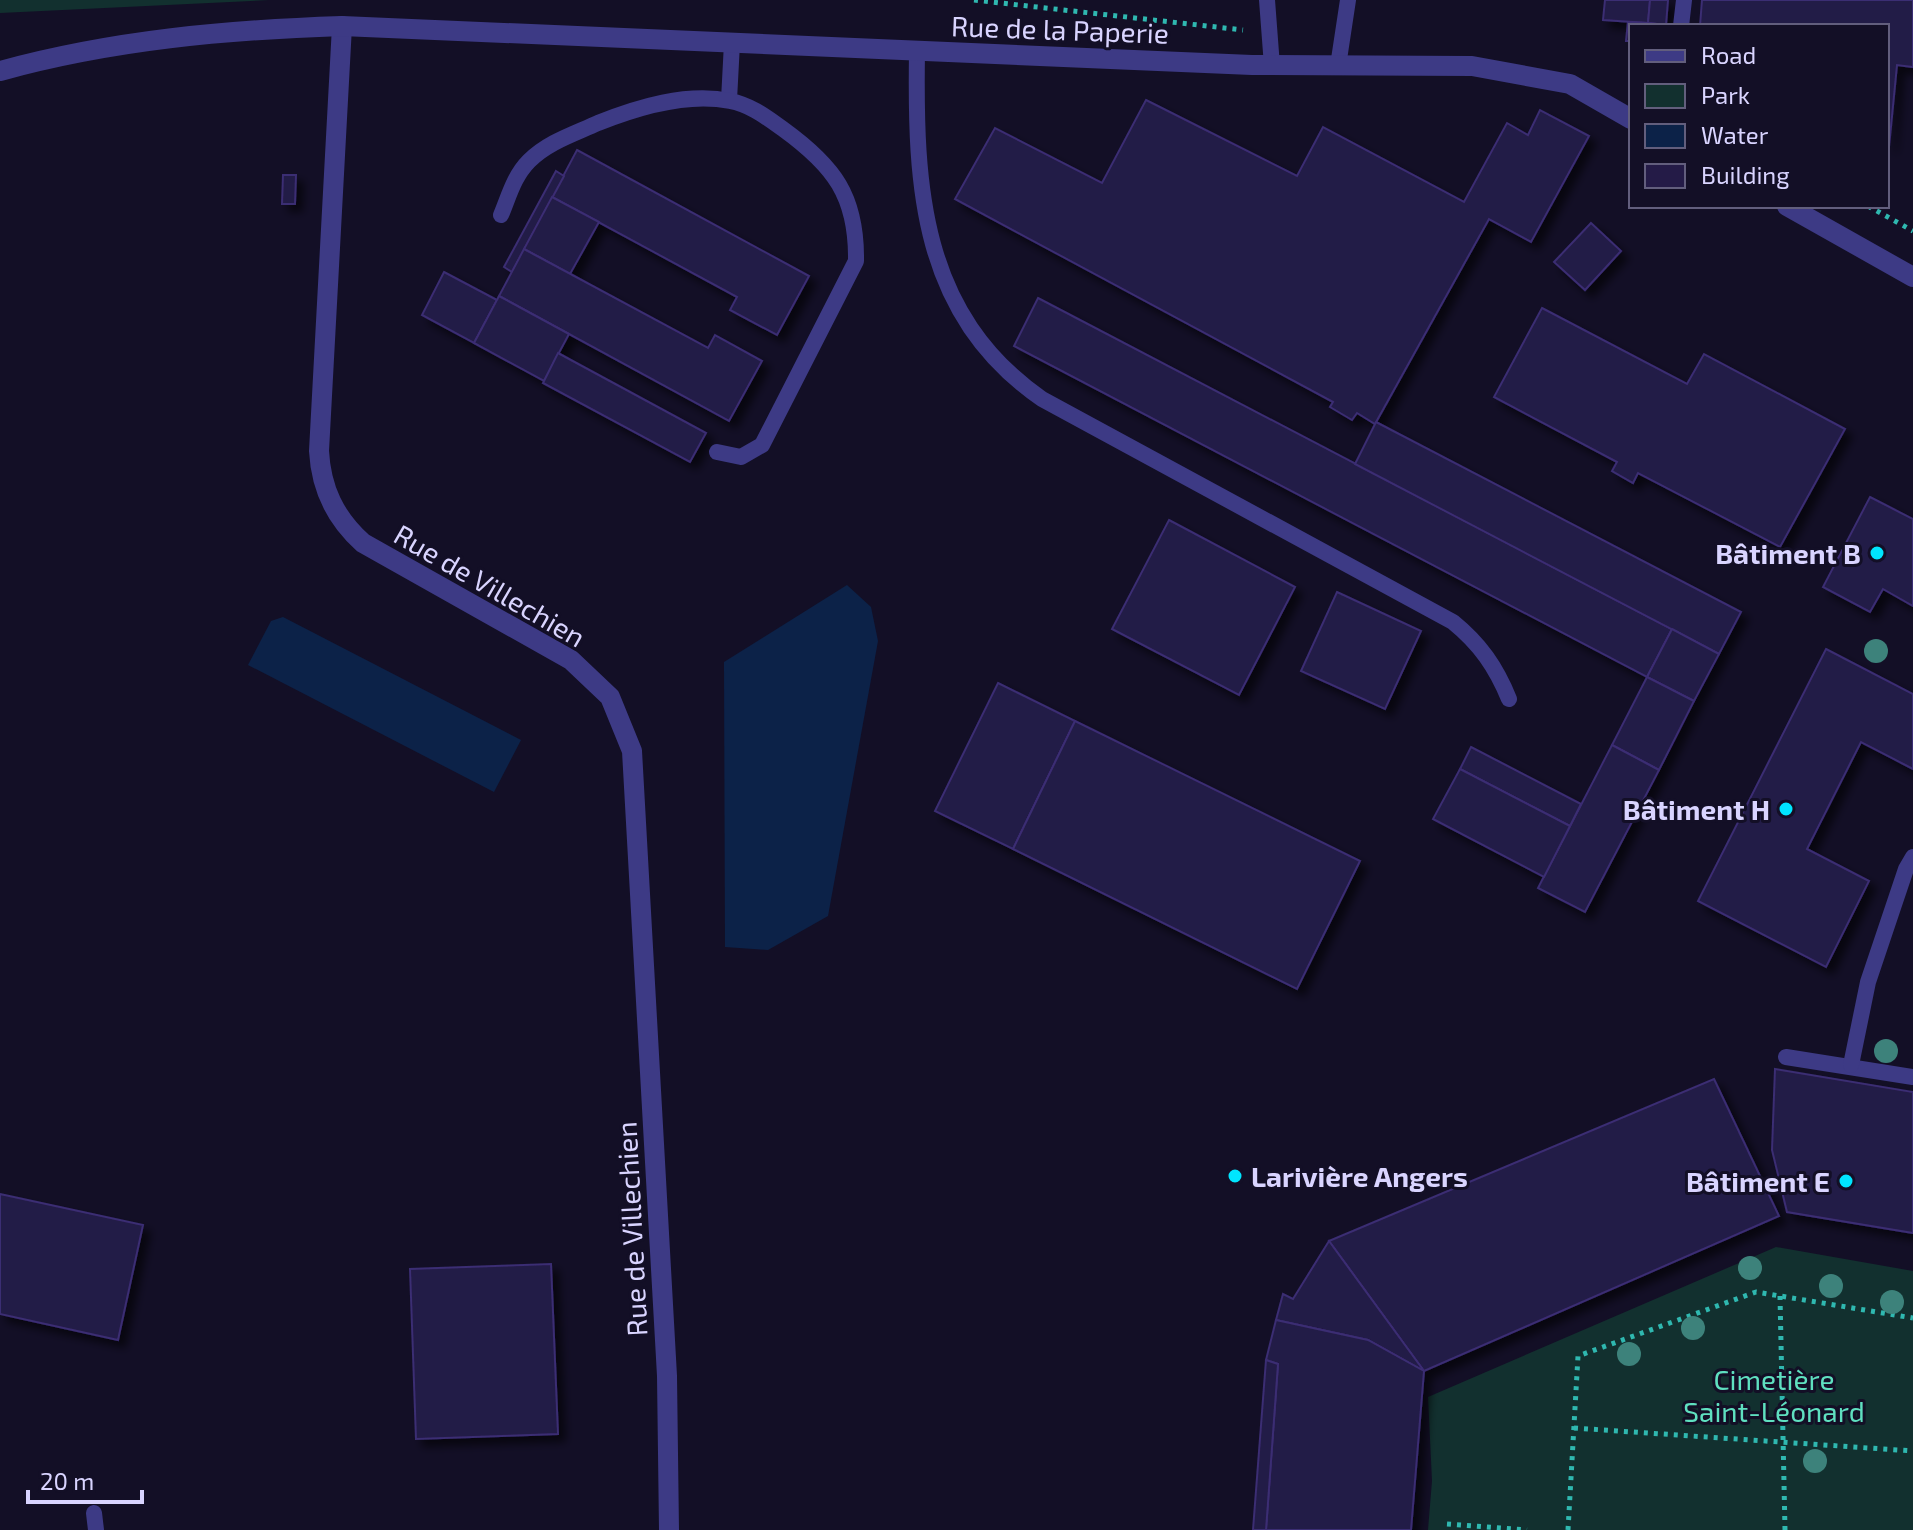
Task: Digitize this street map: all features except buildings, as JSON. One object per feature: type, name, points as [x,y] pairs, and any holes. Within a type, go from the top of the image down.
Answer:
[{"type":"street","name":"Rue de la Paperie","points":[[0,71],[96,47],[146,40],[243,29],[342,26],[1272,66],[1472,66],[1570,84],[1629,118]]},
{"type":"street","name":"Rue de Villechien","points":[[342,26],[319,451],[327,495],[348,530],[363,543],[571,660],[610,697],[632,751],[667,1376],[669,1530]]},
{"type":"street","points":[[1791,208],[1913,277]]},
{"type":"lane","points":[[1267,0],[1272,66]]},
{"type":"lane","points":[[1338,66],[1348,0]]},
{"type":"lane","points":[[1681,24],[1684,0]]},
{"type":"lane","points":[[729,100],[732,43]]},
{"type":"lane","points":[[917,51],[915,147],[928,224],[947,285],[963,319],[1002,368],[1054,406],[1453,622],[1483,650],[1499,673],[1509,699]]},
{"type":"lane","points":[[501,215],[516,178],[528,163],[555,142],[619,115],[663,103],[729,100],[756,110],[816,153],[833,172],[853,216],[856,261],[762,445],[741,457],[717,452]]},
{"type":"lane","points":[[1851,1065],[1868,982],[1906,869],[1913,857]]},
{"type":"lane","points":[[1786,1057],[1913,1077]]},
{"type":"path","points":[[974,0],[1200,25]]},
{"type":"path","points":[[1872,208],[1913,231]]},
{"type":"path","points":[[1568,1530],[1578,1356],[1756,1292],[1913,1318]]},
{"type":"path","points":[[1780,1296],[1785,1530]]},
{"type":"path","points":[[1574,1428],[1913,1451]]},
{"type":"path","points":[[1447,1524],[1527,1530]]},
{"type":"green space","points":[[0,0],[269,0],[0,13]]},
{"type":"green space","name":"Cimetière Saint-Léonard","points":[[1776,1247],[1913,1271],[1913,1530],[1428,1530],[1432,1481],[1428,1397]]},
{"type":"water","points":[[847,585],[871,607],[878,641],[828,916],[768,950],[725,947],[724,662]]},
{"type":"water","points":[[283,617],[521,740],[494,792],[248,665],[271,621]]},
{"type":"place","name":"Bâtiment B","points":[[1877,553]]},
{"type":"place","name":"Bâtiment H","points":[[1786,809]]},
{"type":"place","name":"Larivière Angers","points":[[1235,1176]]},
{"type":"place","name":"Bâtiment E","points":[[1846,1181]]}]
